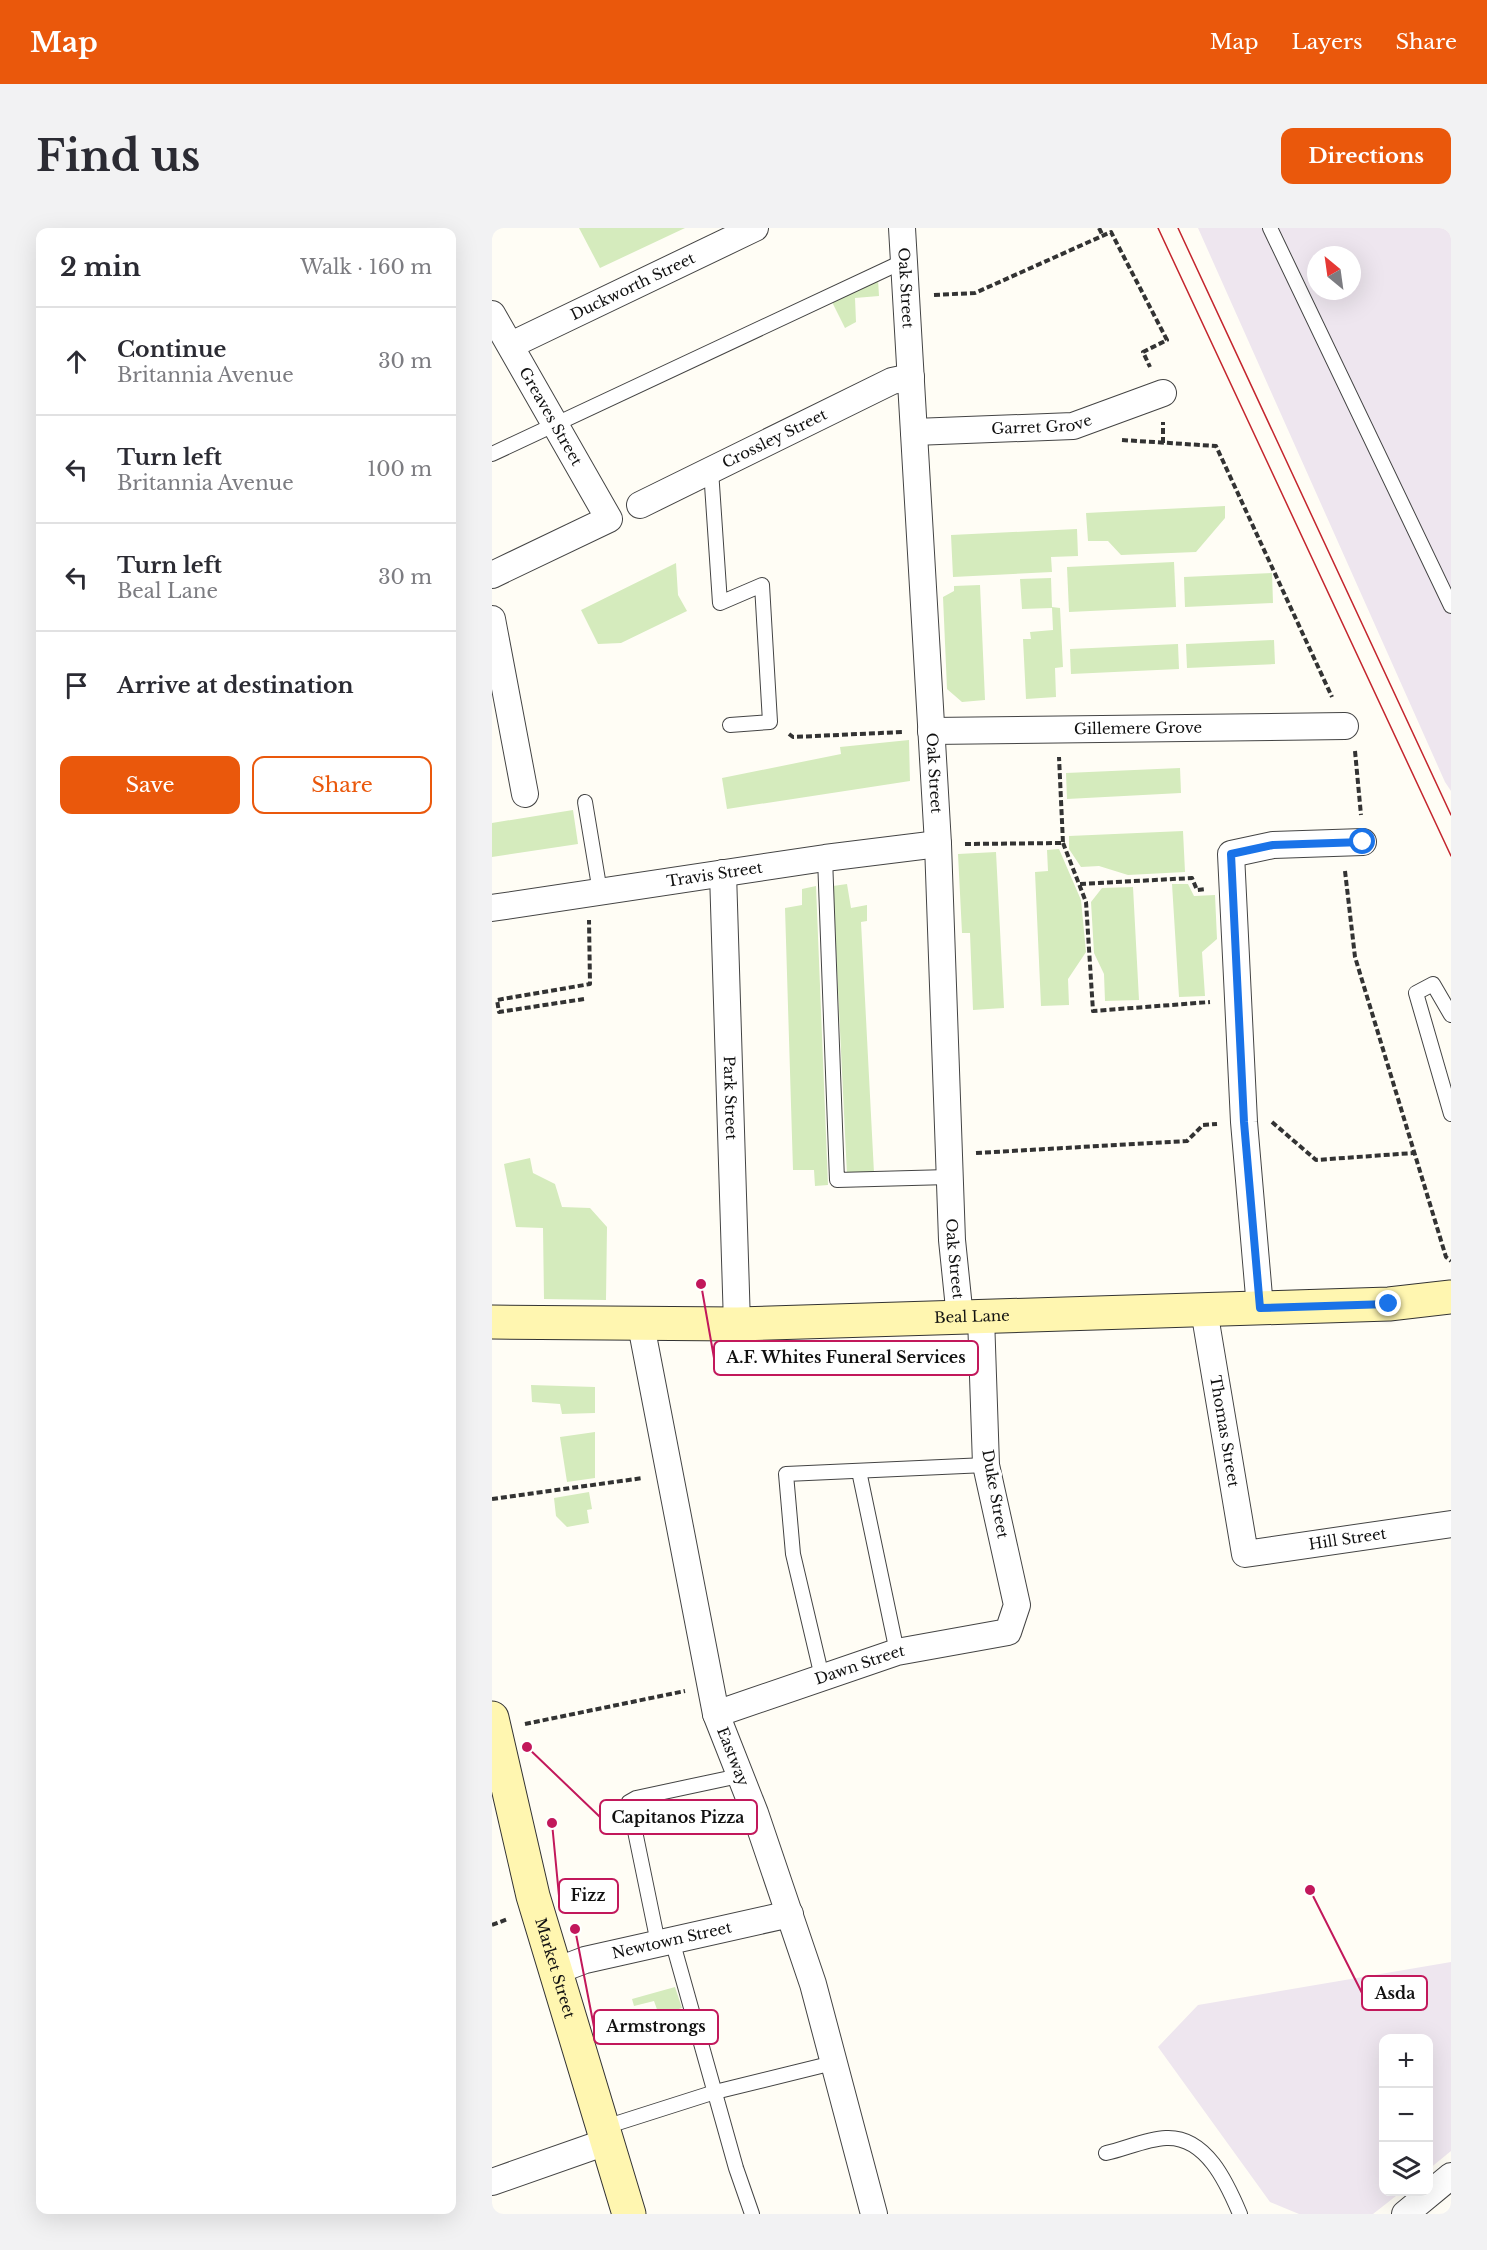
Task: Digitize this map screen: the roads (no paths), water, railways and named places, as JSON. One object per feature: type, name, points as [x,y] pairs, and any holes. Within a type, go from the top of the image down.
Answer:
[{"type":"street","name":"Duckworth Street","points":[[511,345],[754,228]]},
{"type":"street","name":"Oak Street","points":[[902,228],[938,844],[952,1240],[971,1318]]},
{"type":"street","name":"Greaves Street","points":[[492,314],[609,519],[492,575]]},
{"type":"street","name":"Crossley Street","points":[[640,505],[892,381],[911,377]]},
{"type":"street","name":"Garret Grove","points":[[914,432],[1073,426],[1163,393]]},
{"type":"street","points":[[492,619],[525,794]]},
{"type":"street","name":"Gillemere Grove","points":[[931,731],[1345,726]]},
{"type":"street","points":[[1260,1308],[1244,1122],[1231,854],[1273,845],[1363,842]]},
{"type":"street","name":"Travis Street","points":[[492,908],[825,858],[938,844]]},
{"type":"street","name":"Park Street","points":[[723,873],[737,1324]]},
{"type":"street","name":"Beal Lane","points":[[492,1322],[641,1325],[971,1318],[1389,1304],[1451,1297]]},
{"type":"street","name":"Thomas Street","points":[[1204,1310],[1245,1554]]},
{"type":"street","name":"Duke Street","points":[[971,1318],[986,1465],[1017,1605],[1008,1632]]},
{"type":"street","name":"Eastway","points":[[641,1325],[642,1341],[716,1714],[790,1914],[874,2214]]},
{"type":"street","name":"Hill Street","points":[[1245,1554],[1451,1524]]},
{"type":"street","name":"Dawn Street","points":[[716,1714],[897,1652],[1008,1632]]},
{"type":"street","name":"Market Street","points":[[493,1724],[533,1896],[629,2214]]},
{"type":"street","name":"Newtown Street","points":[[556,1971],[577,1962],[790,1914]]},
{"type":"street","points":[[492,2182],[604,2135]]},
{"type":"street","points":[[1406,2214],[1451,2177]]},
{"type":"lane","points":[[1270,228],[1451,606]]},
{"type":"lane","points":[[492,454],[904,261]]},
{"type":"lane","points":[[711,470],[720,603],[762,585],[770,722],[730,725]]},
{"type":"lane","points":[[585,802],[600,892]]},
{"type":"lane","points":[[825,858],[837,1180],[949,1166]]},
{"type":"lane","points":[[1451,1015],[1433,984],[1416,993],[1451,1114]]},
{"type":"lane","points":[[822,1677],[794,1554],[786,1474],[986,1465]]},
{"type":"lane","points":[[859,1471],[897,1652]]},
{"type":"lane","points":[[739,1776],[636,1798],[629,1802],[665,1942],[715,2092],[752,2214]]},
{"type":"lane","points":[[604,2135],[715,2092],[833,2063]]},
{"type":"lane","points":[[1106,2153],[1166,2138],[1184,2140],[1200,2149],[1220,2173],[1240,2214]]},
{"type":"tram line","points":[[1158,228],[1451,856]]},
{"type":"tram line","points":[[1178,228],[1451,815]]},
{"type":"place","name":"A.F. Whites Funeral Services","points":[[701,1284]]},
{"type":"place","name":"Capitanos Pizza","points":[[527,1747]]},
{"type":"place","name":"Fizz","points":[[552,1823]]},
{"type":"place","name":"Asda","points":[[1310,1890]]},
{"type":"place","name":"Armstrongs","points":[[575,1929]]}]
